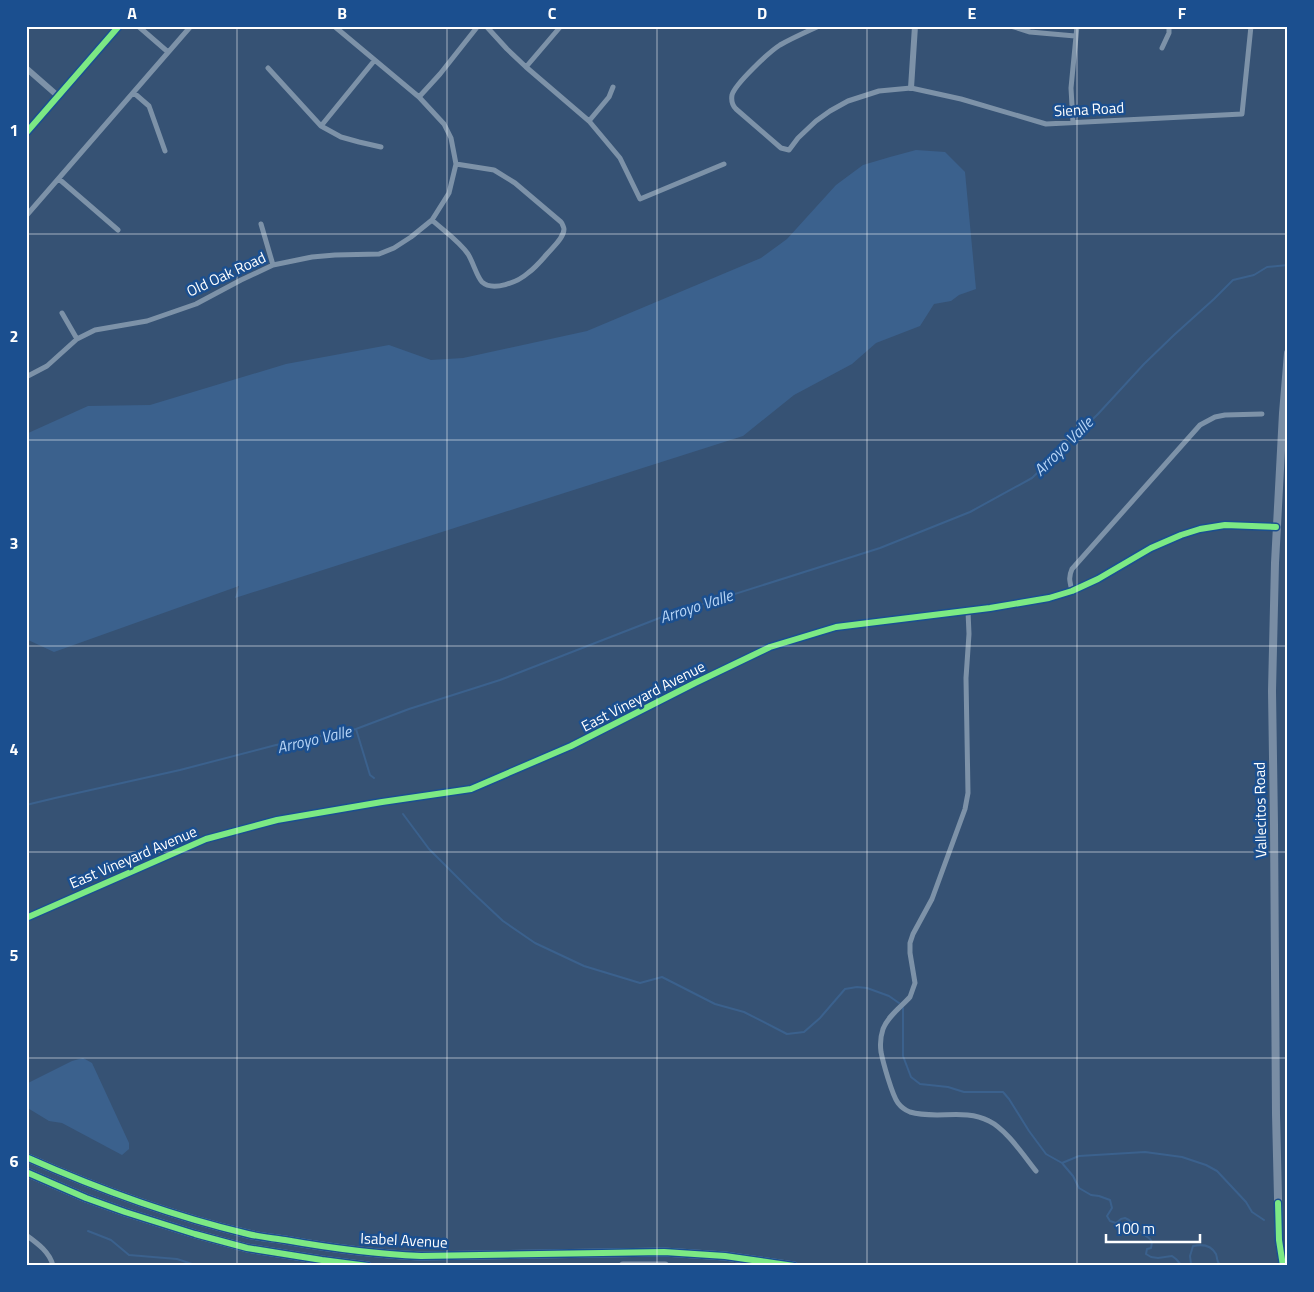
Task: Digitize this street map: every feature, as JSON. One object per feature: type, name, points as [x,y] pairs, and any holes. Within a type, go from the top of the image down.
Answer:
[{"type":"highway","name":"Isabel Avenue","points":[[26,1157],[107,1191],[198,1221],[250,1234],[324,1247],[421,1256],[664,1252],[725,1256],[794,1266]]},
{"type":"highway","name":"Isabel Avenue","points":[[26,1172],[94,1201],[195,1234],[247,1248],[368,1266]]},
{"type":"highway","points":[[623,1266],[665,1266]]},
{"type":"main road","name":"Vallecitos Road","points":[[1283,1266],[1279,1240],[1276,1114],[1272,691],[1276,527],[1288,353]]},
{"type":"street","points":[[26,132],[119,26]]},
{"type":"street","points":[[138,26],[168,52]]},
{"type":"street","points":[[26,216],[190,26]]},
{"type":"street","name":"Old Oak Road","points":[[26,377],[46,366],[77,339],[95,330],[147,321],[196,304],[273,265],[312,256],[379,254],[394,248],[432,220],[449,193],[456,164],[451,138],[444,124],[418,97],[334,26]]},
{"type":"street","points":[[418,97],[458,52],[478,26]]},
{"type":"street","points":[[486,26],[526,67],[589,121],[620,158],[640,199],[724,164]]},
{"type":"street","points":[[526,67],[561,26]]},
{"type":"street","name":"Siena Road","points":[[819,26],[770,52],[755,66],[731,97],[732,105],[736,110],[781,148],[789,150],[798,138],[816,121],[848,101],[879,91],[911,88],[961,99],[1046,124],[1242,114],[1251,26]]},
{"type":"street","points":[[911,88],[915,26]]},
{"type":"street","points":[[1011,26],[1030,32],[1076,36]]},
{"type":"street","points":[[1073,122],[1071,88],[1077,26]]},
{"type":"street","points":[[1162,48],[1169,33],[1169,26]]},
{"type":"street","points":[[321,126],[374,61]]},
{"type":"street","points":[[26,68],[58,96]]},
{"type":"street","points":[[268,68],[321,126],[341,137],[381,147]]},
{"type":"street","points":[[589,121],[609,97],[613,87]]},
{"type":"street","points":[[134,93],[149,106],[165,151]]},
{"type":"street","points":[[432,220],[460,244],[469,255],[482,283],[492,286],[504,286],[526,275],[541,261],[562,236],[564,229],[562,222],[515,183],[494,170],[456,164]]},
{"type":"street","points":[[59,179],[118,230]]},
{"type":"street","points":[[261,224],[273,265]]},
{"type":"street","points":[[62,313],[77,339]]},
{"type":"street","points":[[1072,590],[1069,575],[1072,570],[1200,425],[1216,417],[1226,415],[1262,414]]},
{"type":"street","name":"East Vineyard Avenue","points":[[26,918],[206,839],[277,820],[471,789],[571,746],[770,647],[836,627],[968,611],[1049,598],[1098,579],[1151,548],[1200,529],[1225,525],[1276,527]]},
{"type":"street","points":[[968,611],[969,634],[966,678],[968,793],[965,809],[932,899],[913,934],[910,944],[915,983],[912,992],[910,997],[887,1020],[882,1030],[881,1052],[892,1092],[902,1107],[908,1111],[920,1114],[961,1114],[978,1116],[991,1122],[1003,1131],[1036,1171]]},
{"type":"street","points":[[26,1235],[50,1256],[53,1266]]},
{"type":"water","points":[[916,150],[945,152],[965,172],[976,289],[959,295],[951,301],[934,304],[920,326],[876,343],[852,364],[794,395],[743,436],[235,598],[239,586],[54,652],[26,639],[26,434],[88,406],[150,405],[286,364],[389,345],[431,360],[463,358],[587,331],[761,258],[787,239],[836,185],[863,165]]},
{"type":"water","points":[[83,1058],[92,1063],[129,1143],[129,1149],[122,1155],[62,1123],[49,1121],[26,1107],[26,1084],[72,1061]]},
{"type":"waterway","name":"Arroyo Valle","points":[[26,805],[180,770],[276,745],[356,729],[409,709],[500,680],[662,617],[880,548],[970,512],[1032,478],[1098,414],[1144,364],[1233,280],[1254,275],[1267,267],[1288,265]]},
{"type":"waterway","points":[[356,729],[370,775],[374,778]]},
{"type":"waterway","points":[[403,814],[429,849],[503,921],[535,943],[584,966],[640,983],[662,977],[715,1004],[744,1012],[787,1034],[804,1032],[820,1018],[845,989],[867,988],[889,996],[899,1003]]},
{"type":"waterway","points":[[903,1008],[903,1056],[911,1077],[920,1084],[948,1087],[964,1092],[1003,1092],[1046,1154],[1062,1163],[1073,1176],[1079,1188],[1091,1195],[1110,1200],[1112,1208],[1107,1216],[1110,1221],[1116,1223],[1125,1218],[1129,1220],[1152,1242],[1151,1248],[1147,1249],[1146,1254],[1158,1258],[1172,1256],[1182,1266]]},
{"type":"waterway","points":[[1062,1163],[1079,1156],[1145,1152],[1182,1157],[1217,1171],[1246,1202],[1252,1212],[1264,1220]]},
{"type":"waterway","points":[[88,1231],[111,1240],[129,1255],[177,1259],[198,1266]]},
{"type":"waterway","points":[[1190,1266],[1193,1246],[1200,1245],[1212,1249],[1222,1266]]},
{"type":"cycle path","points":[[26,133],[119,26]]},
{"type":"cycle path","points":[[26,918],[206,839],[277,820],[471,789],[571,746],[770,647],[836,627],[990,608],[1049,598],[1072,591],[1098,579],[1151,548],[1200,529],[1225,525],[1276,527]]},
{"type":"cycle path","points":[[26,1157],[108,1191],[191,1219],[253,1235],[336,1248],[421,1256],[664,1252],[725,1256],[794,1266]]},
{"type":"cycle path","points":[[26,1172],[86,1198],[195,1234],[247,1248],[368,1266]]},
{"type":"cycle path","points":[[1278,1203],[1279,1240],[1283,1266]]}]
